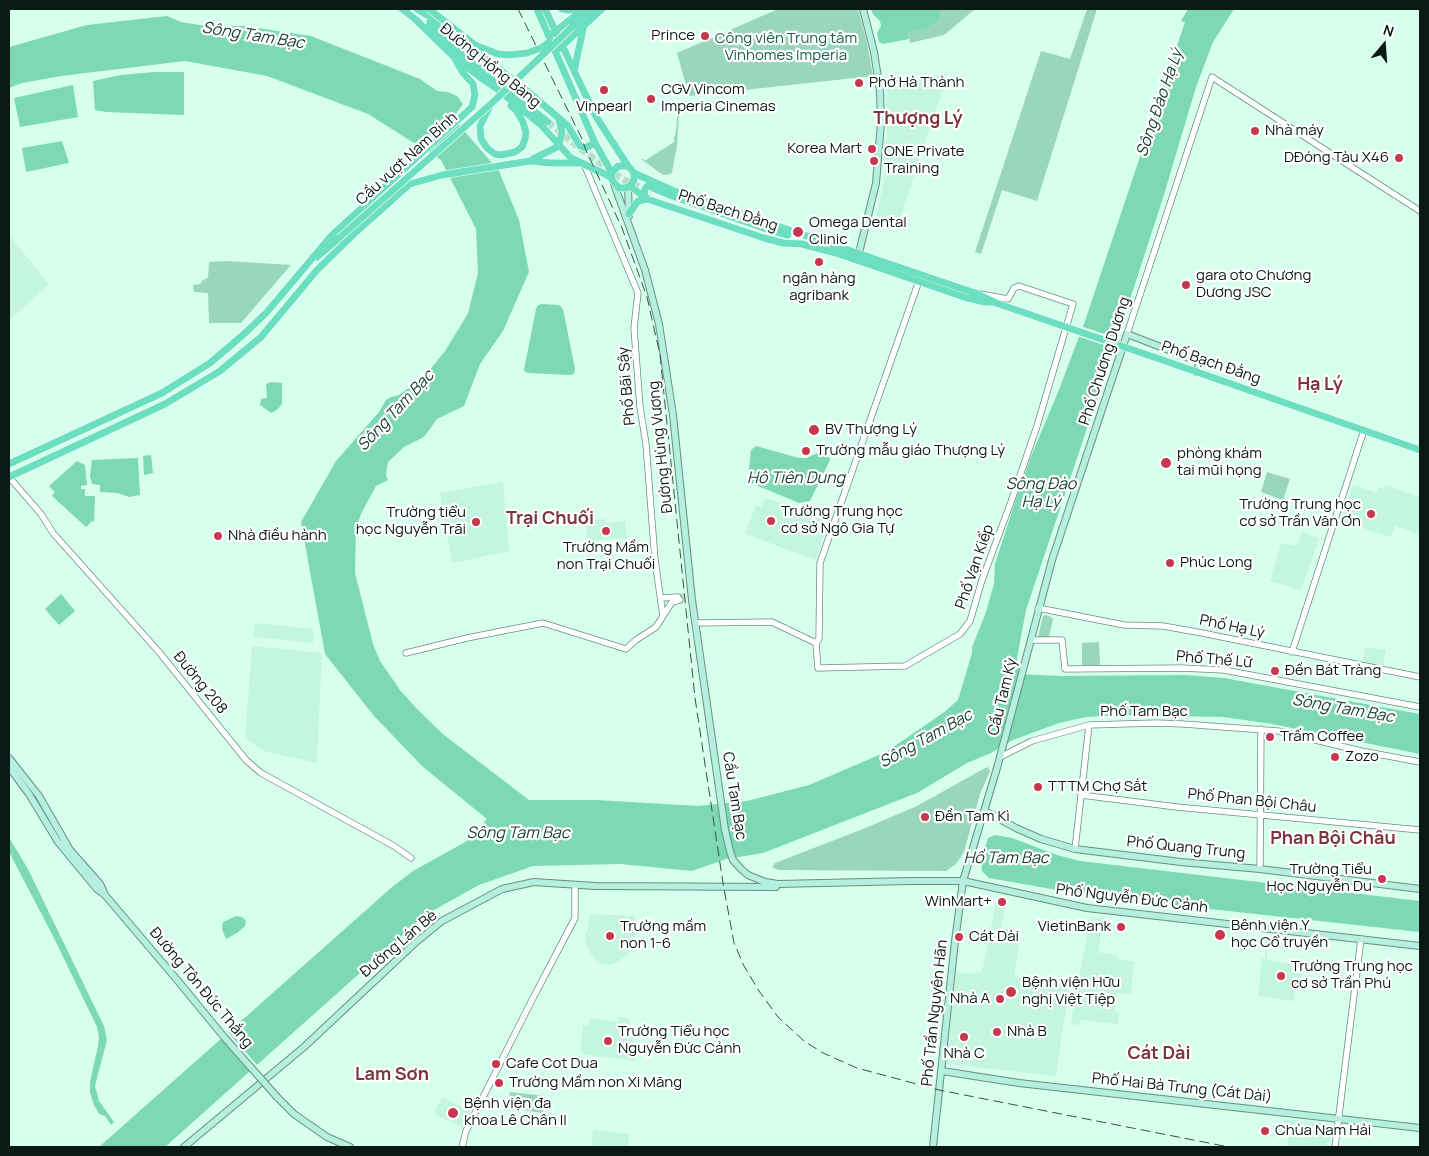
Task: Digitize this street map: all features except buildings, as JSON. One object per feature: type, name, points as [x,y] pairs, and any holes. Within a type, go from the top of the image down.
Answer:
[{"type":"main road","name":"Đường Hồng Bàng","points":[[402,9],[480,78],[550,121]]},
{"type":"main road","points":[[429,9],[475,45],[498,54],[527,53],[541,48],[572,27]]},
{"type":"main road","name":"Đường Hùng Vương","points":[[537,9],[612,178],[645,270],[659,324],[668,377],[686,598],[696,623],[702,668]]},
{"type":"main road","points":[[545,9],[595,115],[634,173],[634,180],[629,187],[619,188],[612,178],[618,166],[628,166]]},
{"type":"main road","points":[[562,9],[579,9]]},
{"type":"main road","points":[[550,37],[584,9]]},
{"type":"main road","name":"Cầu vượt Nam Bính","points":[[309,264],[492,102],[593,9]]},
{"type":"main road","points":[[555,52],[602,9]]},
{"type":"main road","points":[[859,253],[876,183],[881,123],[880,91],[864,9]]},
{"type":"main road","name":"Đường Hồng Bàng","points":[[419,11],[437,21],[525,89],[550,121],[559,146],[571,158],[612,178]]},
{"type":"main road","points":[[414,18],[433,30],[562,132],[559,146],[530,161]]},
{"type":"main road","points":[[574,71],[584,24]]},
{"type":"main road","points":[[9,464],[162,393],[210,363],[243,335],[267,312],[332,235],[472,107],[475,100],[472,84],[454,57]]},
{"type":"main road","points":[[565,75],[574,71]]},
{"type":"main road","name":"Cầu vượt Nam Bính","points":[[480,78],[516,110],[525,126],[525,139],[522,147],[515,152],[501,155],[495,154],[487,148],[481,138],[480,126],[492,102]]},
{"type":"main road","points":[[550,121],[568,126],[580,146],[585,148],[595,143]]},
{"type":"main road","points":[[9,477],[165,404],[220,371],[252,345],[271,326],[317,270],[410,184],[442,175],[530,161],[582,163]]},
{"type":"main road","points":[[400,174],[409,172],[412,174],[410,184]]},
{"type":"main road","name":"Phố Bạch Đằng","points":[[634,173],[651,190],[764,238],[783,243],[802,244],[836,253],[975,293],[995,303]]},
{"type":"main road","name":"Đường Hùng Vương","points":[[629,187],[630,227]]},
{"type":"main road","name":"Phố Bạch Đằng","points":[[629,187],[651,190],[772,231],[797,237],[813,238],[859,253],[967,298],[995,303],[1420,450]]},
{"type":"main road","points":[[629,214],[638,201],[651,190]]},
{"type":"main road","name":"Cầu vượt Nam Bính","points":[[317,270],[322,259],[339,238]]},
{"type":"main road","points":[[1127,334],[1200,362],[1196,372]]},
{"type":"main road","name":"Phố Chương Dương","points":[[1027,654],[1052,560],[1127,334]]},
{"type":"main road","points":[[243,335],[252,345]]},
{"type":"main road","name":"Cầu Tam Kỳ","points":[[1000,757],[1027,654]]},
{"type":"main road","name":"Cầu Tam Bạc","points":[[702,668],[725,830],[733,860],[748,875],[765,882],[778,884],[822,883]]},
{"type":"main road","points":[[963,881],[1000,757]]},
{"type":"main road","name":"Đường Tôn Đức Thắng","points":[[9,758],[39,796],[70,850],[100,884],[105,894],[224,1037],[294,1114],[327,1137],[350,1147]]},
{"type":"main road","name":"Đường Tôn Đức Thắng","points":[[9,767],[29,794],[58,842],[97,889],[105,894]]},
{"type":"main road","name":"Phố Quang Trung","points":[[985,811],[1040,839],[1075,849],[1420,889]]},
{"type":"main road","name":"Phố Nguyễn Đức Cảnh","points":[[822,883],[963,881],[1087,908],[1420,946]]},
{"type":"main road","name":"Phố Trần Nguyên Hãn","points":[[933,1147],[963,881]]},
{"type":"main road","name":"Đường Lán Bè","points":[[184,1147],[304,1047],[415,943],[442,922],[502,889],[534,882],[575,885],[741,886]]},
{"type":"main road","name":"Phố Nguyễn Đức Cảnh","points":[[741,886],[822,887],[842,883]]},
{"type":"main road","name":"Phố Hai Bà Trưng (Cát Dài)","points":[[942,1071],[1061,1087],[1420,1128]]},
{"type":"street","name":"Phố Chương Dương","points":[[1127,334],[1212,77],[1420,211]]},
{"type":"street","name":"Phố Bãi Sậy","points":[[582,163],[638,293],[634,328],[640,406],[646,444],[655,560],[663,616]]},
{"type":"street","points":[[696,623],[772,622],[816,642],[819,639],[820,562],[920,278]]},
{"type":"street","name":"Phố Vạn Kiếp","points":[[816,642],[818,668],[905,666],[960,634],[970,622],[982,580],[1040,416],[1073,304],[1019,286],[1014,288],[1008,299],[975,293]]},
{"type":"street","points":[[1292,652],[1364,430]]},
{"type":"street","name":"Đường 208","points":[[9,477],[42,514],[53,533],[159,652],[246,760],[262,773],[394,846],[411,858]]},
{"type":"street","points":[[660,598],[686,598]]},
{"type":"street","points":[[406,653],[516,627],[543,623],[626,649],[656,627],[672,602],[686,598]]},
{"type":"street","name":"Phố Hạ Lý","points":[[1038,608],[1124,625],[1163,626],[1202,633],[1420,677]]},
{"type":"street","name":"Phố Thế Lữ","points":[[1030,640],[1062,640],[1064,670],[1181,668],[1224,670],[1420,707]]},
{"type":"street","name":"Phố Tam Bạc","points":[[1000,757],[1032,741],[1089,725],[1183,724],[1278,731],[1360,751],[1420,762]]},
{"type":"street","points":[[1075,849],[1089,725]]},
{"type":"street","points":[[1260,869],[1261,729]]},
{"type":"street","name":"Phố Phan Bội Châu","points":[[1081,795],[1260,815],[1420,830]]},
{"type":"street","points":[[462,1147],[470,1123],[575,918],[575,885]]},
{"type":"street","points":[[1335,1147],[1361,939]]},
{"type":"shaded area","points":[[948,73],[898,224],[894,226],[878,221],[876,217],[884,180],[887,137],[886,85]]},
{"type":"shaded area","points":[[9,235],[49,284],[9,321]]},
{"type":"shaded area","name":"Trường tiểu học Nguyễn Trãi","points":[[503,482],[509,551],[452,563],[440,493]]},
{"type":"shaded area","points":[[1353,485],[1377,493],[1379,487],[1384,489],[1385,485],[1420,497],[1420,534],[1395,526],[1391,537],[1341,521]]},
{"type":"shaded area","points":[[765,498],[828,518],[816,560],[745,534],[756,505],[761,507]]},
{"type":"shaded area","name":"Trường Mầm non Trại Chuối","points":[[606,519],[606,523],[625,521],[627,538],[587,541],[586,521]]},
{"type":"shaded area","points":[[1302,532],[1319,538],[1301,590],[1270,581],[1281,543],[1296,546]]},
{"type":"shaded area","points":[[255,623],[314,629],[313,643],[253,637]]},
{"type":"shaded area","points":[[252,646],[322,653],[317,763],[264,751],[245,738]]},
{"type":"shaded area","points":[[1365,647],[1386,650],[1383,667],[1363,664]]},
{"type":"shaded area","name":"Bệnh viện Hữu nghị Việt Tiệp","points":[[997,898],[1007,900],[1001,928],[1015,931],[1014,937],[1020,939],[1014,977],[1069,983],[1056,1076],[946,1064],[956,972],[975,974],[976,971],[982,972]]},
{"type":"shaded area","name":"Trường mầm non 1-6","points":[[589,914],[635,916],[635,940],[629,953],[619,961],[611,964],[601,964],[590,953],[587,946],[585,931],[588,931]]},
{"type":"shaded area","points":[[1091,917],[1104,919],[1098,952],[1134,962],[1131,994],[1117,993],[1115,1010],[1119,1014],[1118,1024],[1080,1020],[1079,1025],[1071,1024]]},
{"type":"shaded area","name":"Trường Trung học cơ sở Trần Phú","points":[[1266,936],[1268,936],[1267,960],[1307,966],[1296,986],[1293,1001],[1258,996],[1262,958],[1265,958]]},
{"type":"shaded area","name":"Trường Tiểu học Nguyễn Đức Cảnh","points":[[619,1017],[630,1019],[629,1029],[637,1030],[633,1056],[637,1057],[636,1061],[582,1054],[580,1052],[583,1025],[588,1026],[589,1018],[618,1022]]},
{"type":"shaded area","name":"Bệnh viện đa khoa Lê Chân II","points":[[442,1097],[471,1111],[464,1128],[434,1114]]},
{"type":"shaded area","points":[[1284,1119],[1331,1124],[1331,1141],[1328,1142],[1327,1147],[1287,1147],[1289,1134],[1284,1132]]},
{"type":"shaded area","name":"Trường Mầm non Xi Măng","points":[[593,1130],[629,1134],[628,1147],[591,1147]]},
{"type":"green space","name":"Công viên Trung tâm Vinhomes Imperia","points":[[778,9],[858,9],[873,76],[689,96],[677,53]]},
{"type":"green space","points":[[940,9],[975,9],[944,35],[910,43],[908,32],[932,25],[940,17]]},
{"type":"green space","points":[[1087,9],[1097,9],[1037,201],[1002,190],[981,254],[975,252],[1041,51],[1070,59]]},
{"type":"green space","points":[[679,114],[677,147],[672,172],[671,174],[663,175],[641,159],[646,160],[674,142]]},
{"type":"green space","points":[[226,261],[291,265],[241,323],[209,323],[208,293],[194,292],[193,285],[200,284],[208,278],[209,262]]},
{"type":"green space","points":[[1267,472],[1290,479],[1283,500],[1261,492]]},
{"type":"green space","points":[[1046,615],[1053,619],[1049,637],[1038,637],[1043,616]]},
{"type":"green space","points":[[1099,642],[1100,665],[1082,665],[1082,643]]},
{"type":"green space","points":[[988,767],[990,771],[980,794],[964,852],[956,864],[946,871],[779,870],[772,867],[775,863],[917,806]]},
{"type":"green space","points":[[510,1092],[545,1096],[543,1113],[508,1108]]},
{"type":"water","points":[[871,9],[940,9],[940,17],[928,27],[908,32],[909,39],[883,44],[879,42],[877,33],[881,26],[880,21]]},
{"type":"water","name":"Sông Tam Bạc","points":[[1188,9],[1234,9],[1213,42],[1196,87],[1163,198],[1026,610],[1017,658],[1020,674],[1061,676],[1186,675],[1224,678],[1420,714],[1420,754],[1272,724],[1223,717],[1122,715],[1086,717],[1059,723],[1013,740],[991,753],[967,763],[917,793],[763,853],[726,859],[692,871],[621,864],[533,866],[479,885],[425,915],[165,1147],[99,1147],[391,888],[413,871],[467,841],[487,819],[423,767],[374,716],[325,654],[301,522],[336,461],[379,412],[386,400],[399,395],[424,377],[445,351],[461,325],[468,313],[478,273],[476,229],[441,160],[368,114],[267,76],[185,61],[61,76],[22,83],[9,88],[9,47],[87,25],[167,16],[181,22],[206,26],[244,26],[311,36],[420,79],[437,91],[448,92],[457,96],[463,104],[453,118],[499,171],[519,220],[529,272],[503,331],[480,364],[464,406],[437,419],[424,437],[404,447],[388,462],[386,475],[388,480],[376,486],[362,512],[356,527],[355,573],[373,644],[380,661],[400,690],[418,710],[444,735],[529,800],[597,800],[698,806],[747,801],[809,785],[886,752],[943,713],[958,700],[972,653],[972,647],[985,615],[994,584],[995,564],[1017,496],[1085,321],[1185,22],[1181,21]]},
{"type":"water","points":[[184,72],[184,115],[95,110],[93,81],[121,75]]},
{"type":"water","points":[[73,85],[78,117],[20,127],[14,98]]},
{"type":"water","points":[[62,141],[69,163],[26,172],[22,148]]},
{"type":"water","points":[[538,305],[559,305],[563,309],[575,369],[574,374],[529,373],[524,370],[536,309]]},
{"type":"water","points":[[271,382],[282,383],[282,404],[271,413],[260,405],[261,399],[267,398],[266,384]]},
{"type":"water","name":"Hô Tiên Dung","points":[[756,446],[799,458],[806,458],[818,453],[829,457],[830,460],[810,501],[799,503],[751,483],[748,479],[751,450]]},
{"type":"water","points":[[151,455],[153,473],[144,475],[143,456]]},
{"type":"water","points":[[138,458],[140,495],[129,497],[118,493],[100,492],[100,485],[92,484],[90,476],[92,460]]},
{"type":"water","points":[[77,461],[85,465],[87,485],[81,486],[81,489],[85,489],[85,496],[95,496],[94,522],[92,521],[86,527],[52,496],[55,492],[49,486]]},
{"type":"water","points":[[61,594],[75,611],[59,625],[45,609]]},
{"type":"water","name":"Hồ Tam Bạc","points":[[995,835],[1012,838],[1057,855],[1080,861],[1420,901],[1420,932],[1091,896],[989,878],[982,871],[981,861],[988,838]]},
{"type":"water","points":[[10,839],[28,869],[104,1026],[107,1040],[95,1086],[99,1101],[114,1122],[111,1125],[105,1116],[99,1114],[90,1092],[90,1082],[99,1037],[97,1027],[53,936],[9,852]]},
{"type":"water","points":[[236,916],[242,917],[246,921],[245,926],[226,939],[222,929],[223,922]]},
{"type":"pier","points":[[1080,326],[1120,339],[1116,349],[1077,336]]},
{"type":"pier","points":[[226,1030],[259,1067],[251,1073],[219,1037]]},
{"type":"tunnel","points":[[548,122],[622,179],[652,193]]},
{"type":"tunnel","points":[[680,597],[687,596]]},
{"type":"railway","points":[[518,9],[582,139],[622,228],[647,297],[660,355],[695,698],[723,883],[734,943],[744,966],[759,991],[778,1017],[804,1041],[823,1053],[857,1068],[939,1090],[1229,1147]]},
{"type":"place","name":"Prince","points":[[705,36]]},
{"type":"place","name":"Phở Hà Thành","points":[[859,83]]},
{"type":"place","name":"Vinpearl","points":[[604,90]]},
{"type":"place","name":"CGV Vincom Imperia Cinemas","points":[[651,99]]},
{"type":"place","name":"Nhà máy","points":[[1255,131]]},
{"type":"place","name":"Korea Mart","points":[[872,149]]},
{"type":"place","name":"DĐóng Tàu X46","points":[[1399,158]]},
{"type":"place","name":"ONE Private Training","points":[[874,161]]},
{"type":"place","name":"Omega Dental Clinic","points":[[798,232]]},
{"type":"place","name":"ngân hàng agribank","points":[[819,262]]},
{"type":"place","name":"gara oto Chương Dương JSC","points":[[1186,285]]},
{"type":"place","name":"BV Thượng Lý","points":[[814,430]]},
{"type":"place","name":"Trường mẫu giáo Thượng Lý","points":[[806,451]]},
{"type":"place","name":"phòng khám tai mũi họng","points":[[1166,463]]},
{"type":"place","name":"Trường Trung học cơ sở Trần Văn Ơn","points":[[1371,514]]},
{"type":"place","name":"Trường Trung học cơ sở Ngô Gia Tự","points":[[771,521]]},
{"type":"place","name":"Trường tiểu học Nguyễn Trãi","points":[[476,522]]},
{"type":"place","name":"Trường Mầm non Trại Chuối","points":[[606,531]]},
{"type":"place","name":"Nhà điều hành","points":[[218,536]]},
{"type":"place","name":"Phúc Long","points":[[1170,563]]},
{"type":"place","name":"Đền Bát Tràng","points":[[1275,671]]},
{"type":"place","name":"Trấm Coffee","points":[[1270,737]]},
{"type":"place","name":"Zozo","points":[[1335,757]]},
{"type":"place","name":"TTTM Chợ Sắt","points":[[1038,787]]},
{"type":"place","name":"Đền Tam Kì","points":[[925,817]]},
{"type":"place","name":"Trường Tiểu Học Nguyễn Du","points":[[1382,879]]},
{"type":"place","name":"WinMart+","points":[[1002,902]]},
{"type":"place","name":"VietinBank","points":[[1121,927]]},
{"type":"place","name":"Bênh viện Y học Cổ truyền","points":[[1220,935]]},
{"type":"place","name":"Trường mầm non 1-6","points":[[610,936]]},
{"type":"place","name":"Cát Dài","points":[[959,937]]},
{"type":"place","name":"Trường Trung học cơ sở Trần Phú","points":[[1281,976]]},
{"type":"place","name":"Bệnh viện Hữu nghị Việt Tiệp","points":[[1011,992]]},
{"type":"place","name":"Nhà A","points":[[1000,999]]},
{"type":"place","name":"Nhà B","points":[[997,1032]]},
{"type":"place","name":"Nhà C","points":[[964,1037]]},
{"type":"place","name":"Trường Tiểu học Nguyễn Đức Cảnh","points":[[608,1041]]},
{"type":"place","name":"Cafe Cot Dua","points":[[496,1064]]},
{"type":"place","name":"Trường Mầm non Xi Măng","points":[[499,1083]]},
{"type":"place","name":"Bệnh viện đa khoa Lê Chân II","points":[[453,1113]]},
{"type":"place","name":"Chùa Nam Hải","points":[[1265,1131]]},
{"type":"district","name":"Thượng Lý","points":[[918,119]]},
{"type":"district","name":"Hạ Lý","points":[[1320,385]]},
{"type":"district","name":"Trại Chuối","points":[[550,519]]},
{"type":"district","name":"Phan Bội Châu","points":[[1333,839]]},
{"type":"district","name":"Cát Dài","points":[[1159,1054]]},
{"type":"district","name":"Lam Sơn","points":[[392,1075]]},
{"type":"water label","name":"Sông Đào Hạ Lý","points":[[1160,103]]},
{"type":"water label","name":"Sông Đào Hạ Lý","points":[[1041,494]]}]
